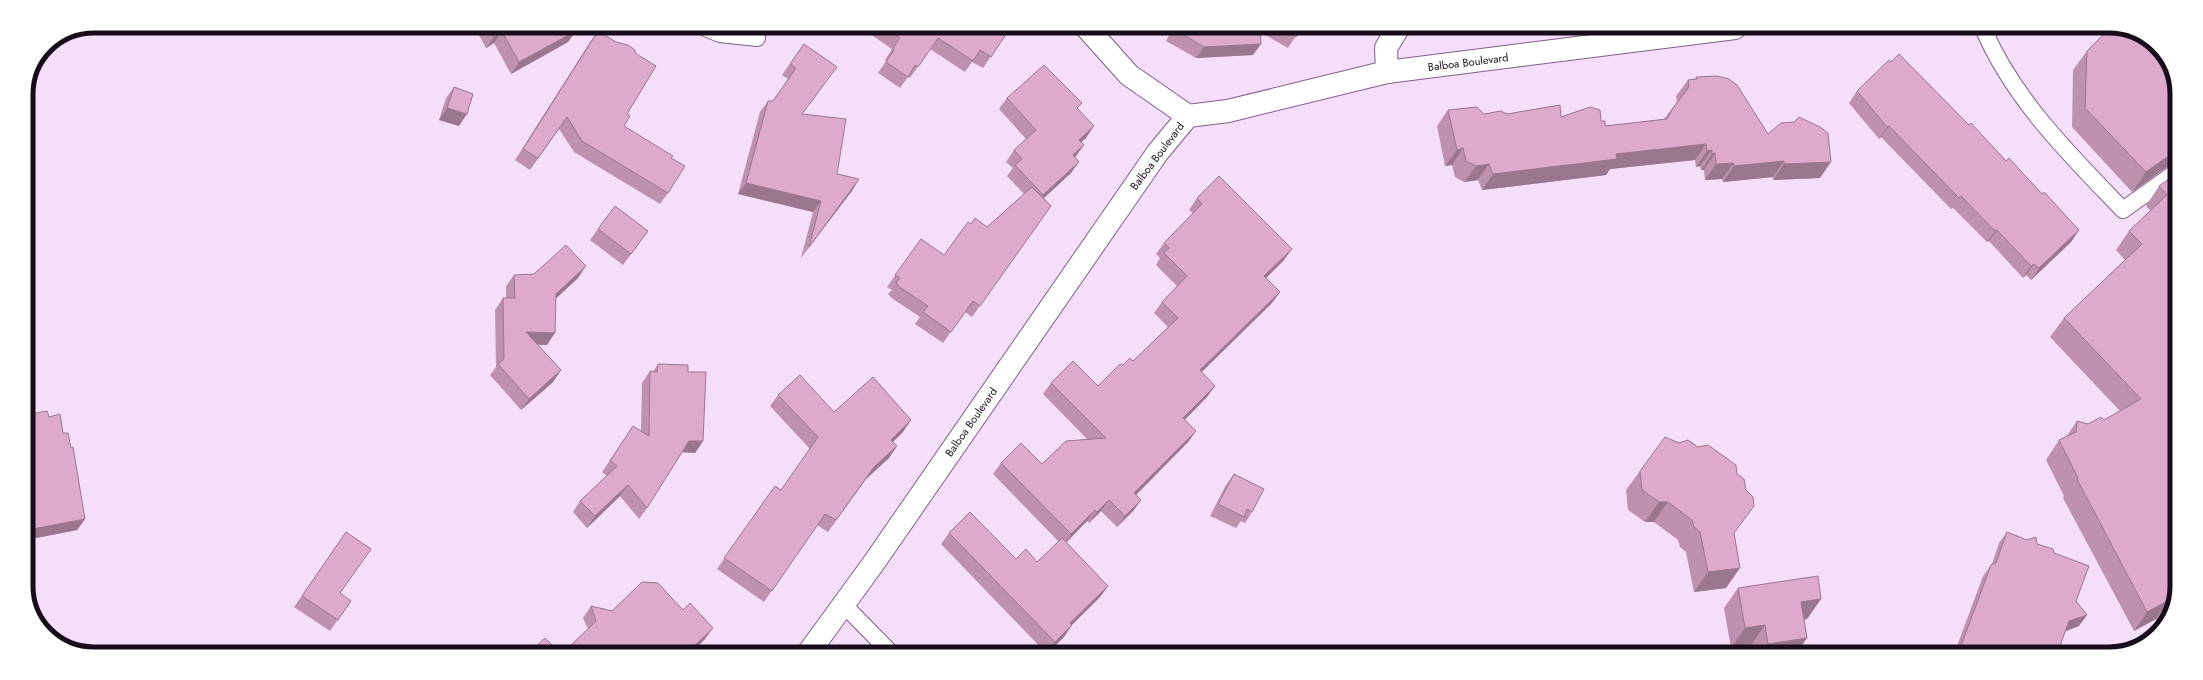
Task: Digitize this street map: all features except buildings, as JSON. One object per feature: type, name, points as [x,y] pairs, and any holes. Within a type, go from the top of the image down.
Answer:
[{"type":"street","points":[[1091,33],[1129,75],[1188,116]]},
{"type":"street","points":[[1387,72],[1386,48],[1395,33]]},
{"type":"street","name":"Balboa Boulevard","points":[[813,647],[1158,152],[1188,116],[1228,111],[1387,72],[1695,33]]},
{"type":"lane","points":[[718,33],[757,38]]},
{"type":"lane","points":[[1986,33],[2005,69],[2029,106],[2087,173],[2123,210],[2170,176]]},
{"type":"lane","points":[[843,604],[885,647]]}]
